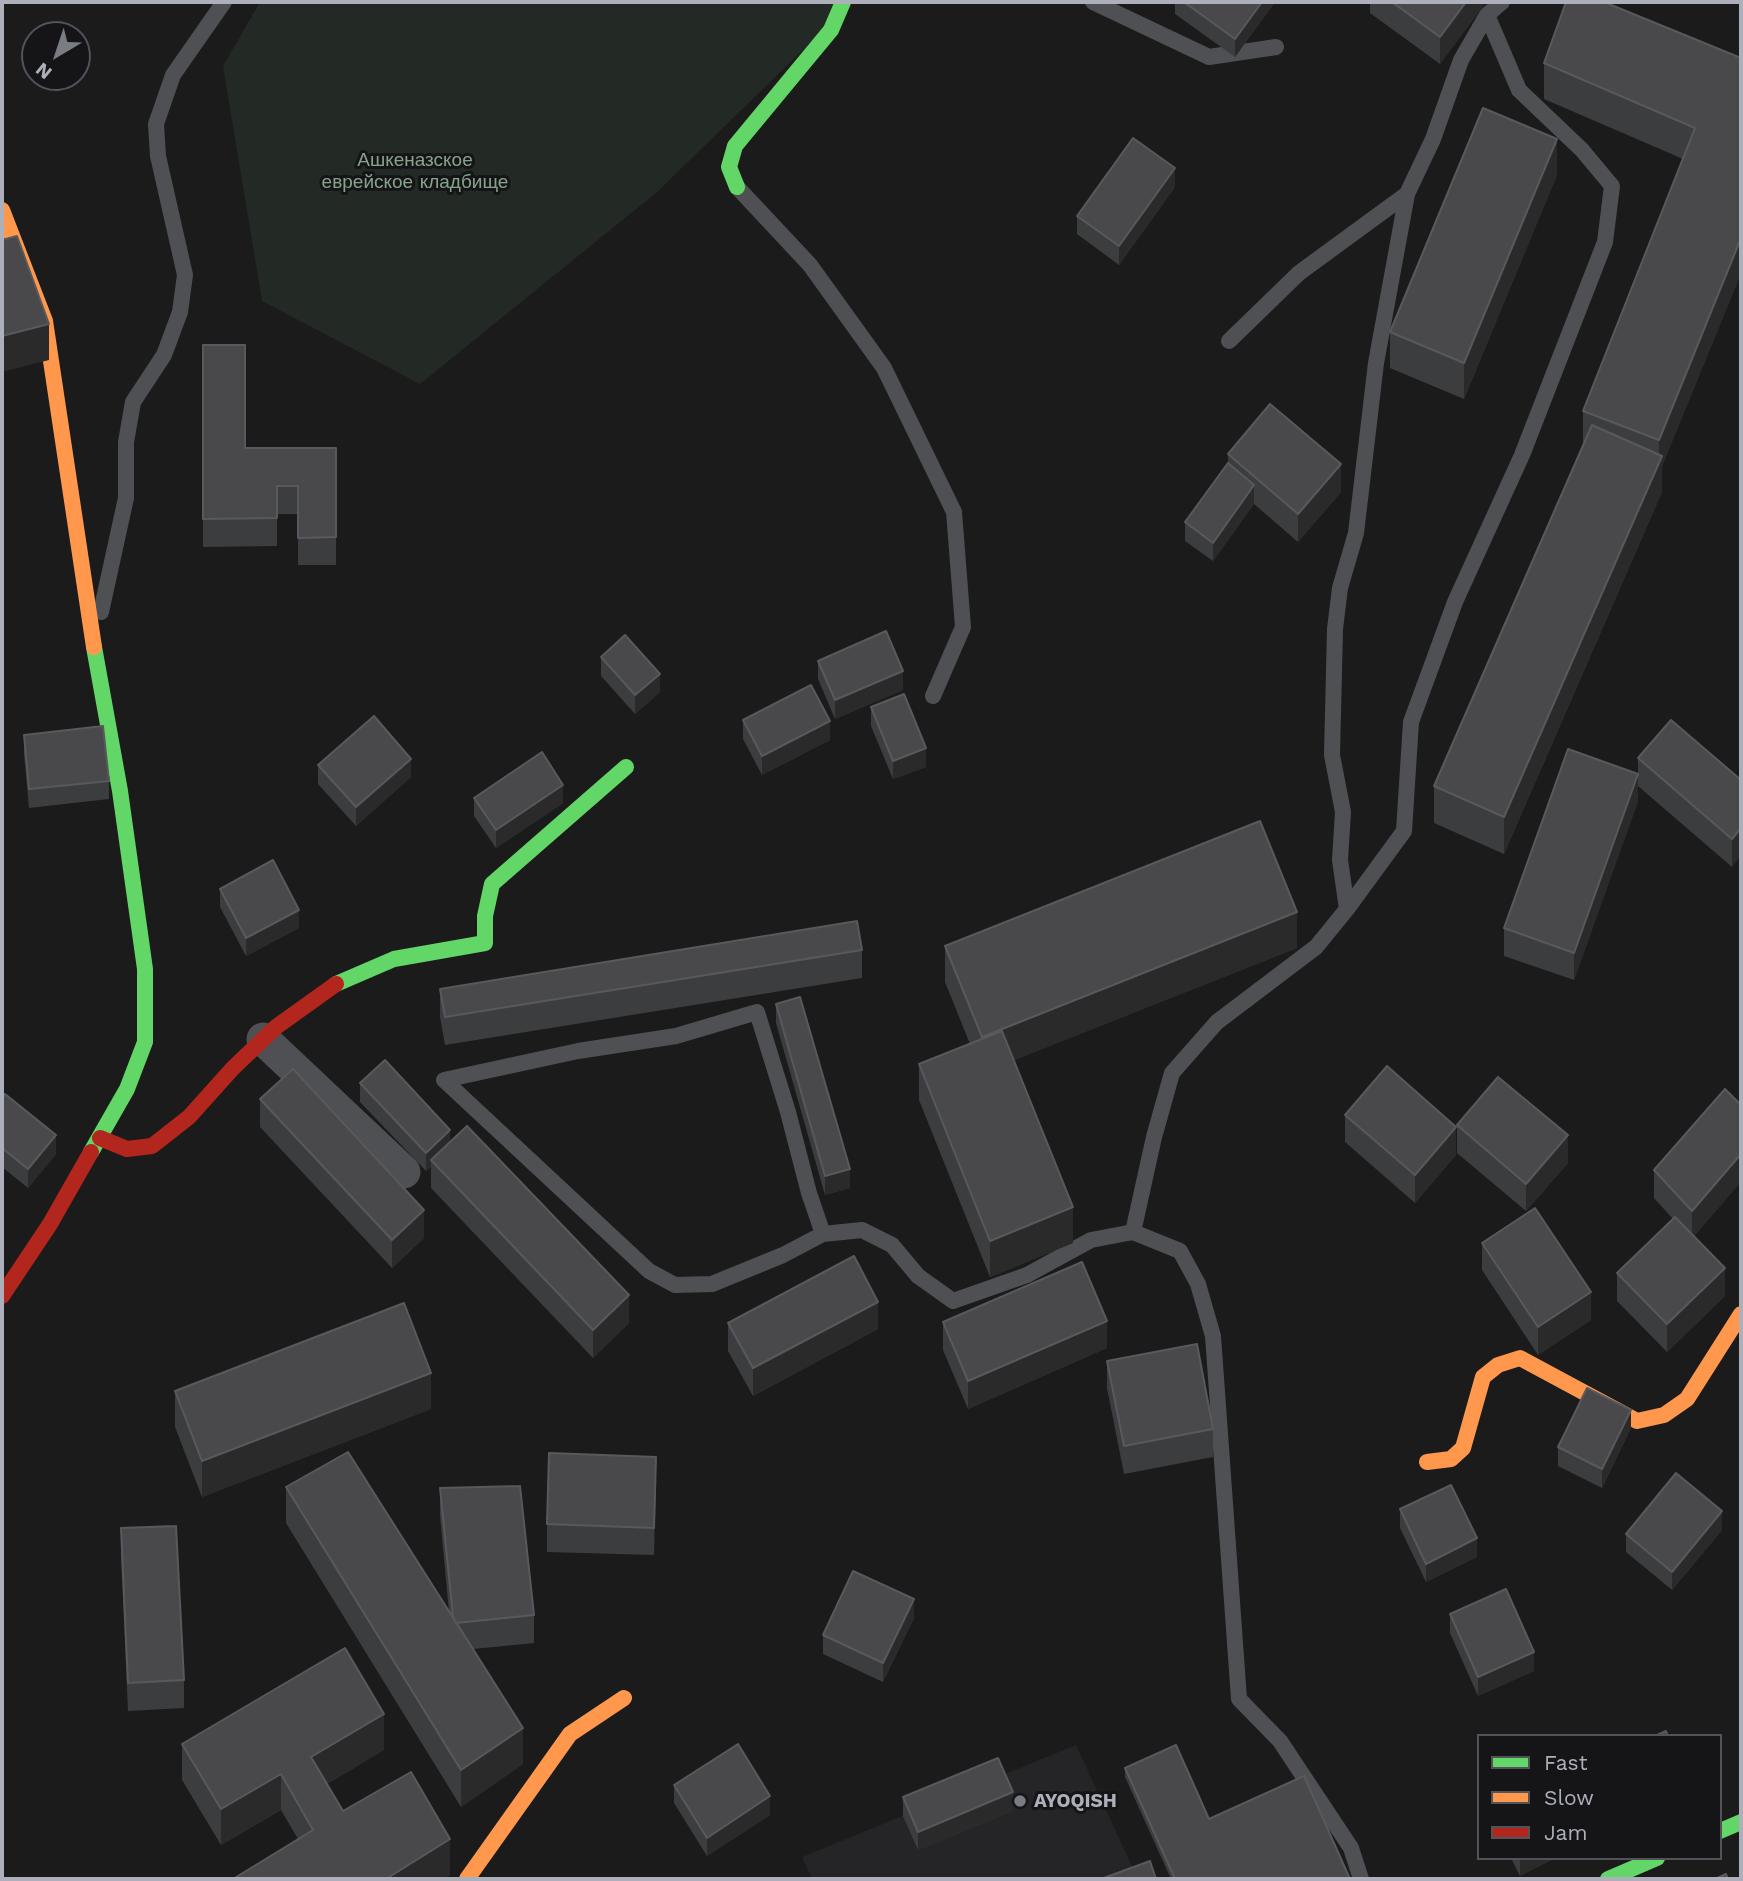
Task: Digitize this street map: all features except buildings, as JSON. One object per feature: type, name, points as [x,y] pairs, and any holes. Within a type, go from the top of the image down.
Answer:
[{"type":"street","points":[[737,187],[729,167],[735,146],[831,30],[843,2]]},
{"type":"street","points":[[2,210],[45,321],[93,648],[120,791],[145,969],[145,1042],[127,1089],[50,1224],[2,1296]]},
{"type":"street","points":[[100,1138],[127,1149],[152,1146],[189,1117],[263,1039],[332,986],[394,959],[485,943],[485,916],[492,884],[626,767]]},
{"type":"street","points":[[263,1039],[404,1172]]},
{"type":"street","points":[[1427,1462],[1451,1459],[1462,1448],[1483,1377],[1498,1365],[1520,1359],[1637,1421],[1664,1415],[1687,1399],[1741,1314]]},
{"type":"street","points":[[467,1879],[570,1734],[624,1698]]},
{"type":"street","points":[[1722,1830],[1741,1822]]},
{"type":"street","points":[[1608,1879],[1652,1860]]},
{"type":"lane","points":[[93,648],[126,498],[126,442],[133,402],[164,355],[180,312],[185,275],[158,156],[156,124],[173,75],[224,2]]},
{"type":"lane","points":[[1093,2],[1209,57],[1276,47]]},
{"type":"lane","points":[[1347,909],[1340,860],[1343,812],[1332,755],[1335,629],[1340,588],[1356,533],[1376,363],[1407,194],[1433,139],[1461,60],[1487,15],[1502,2]]},
{"type":"lane","points":[[1133,1232],[1154,1137],[1172,1073],[1217,1022],[1317,947],[1404,831],[1412,722],[1455,602],[1522,455],[1605,242],[1612,186],[1582,150],[1519,90],[1487,15]]},
{"type":"lane","points":[[737,187],[810,265],[884,368],[954,512],[963,628],[933,696]]},
{"type":"lane","points":[[1229,341],[1299,273],[1407,194]]},
{"type":"lane","points":[[823,1234],[809,1193],[789,1112],[757,1012],[677,1036],[578,1051],[444,1080],[649,1271],[675,1285],[712,1284],[783,1255],[823,1234],[862,1230],[892,1245],[918,1276],[953,1301],[1027,1275],[1091,1240],[1133,1232],[1180,1251],[1198,1284],[1213,1336],[1239,1699],[1280,1741],[1351,1848],[1362,1879]]},
{"type":"shaded area","name":"AYOQISH","points":[[1076,1745],[1138,1879],[812,1879],[802,1857]]},
{"type":"green space","name":"Ашкеназское еврейское кладбище","points":[[260,2],[844,2],[840,14],[657,192],[420,384],[262,301],[223,66]]},
{"type":"traffic: fast","points":[[737,187],[729,167],[735,146],[831,30],[843,2]]},
{"type":"traffic: fast","points":[[91,1152],[127,1089],[145,1042],[145,969],[120,791],[94,647]]},
{"type":"traffic: fast","points":[[336,984],[394,959],[485,943],[485,916],[492,884],[626,767]]},
{"type":"traffic: fast","points":[[1722,1830],[1741,1822]]},
{"type":"traffic: fast","points":[[1608,1879],[1652,1860]]},
{"type":"traffic: slow","points":[[2,210],[45,321],[94,647]]},
{"type":"traffic: slow","points":[[1427,1462],[1451,1459],[1463,1448],[1483,1377],[1498,1365],[1520,1358],[1637,1421],[1664,1415],[1687,1399],[1741,1314]]},
{"type":"traffic: slow","points":[[467,1879],[570,1734],[624,1698]]},
{"type":"traffic: jam","points":[[100,1138],[127,1149],[152,1146],[189,1117],[233,1068],[276,1027],[336,984]]},
{"type":"traffic: jam","points":[[2,1296],[50,1224],[91,1152]]},
{"type":"place","name":"AYOQISH","points":[[1020,1801]]}]
